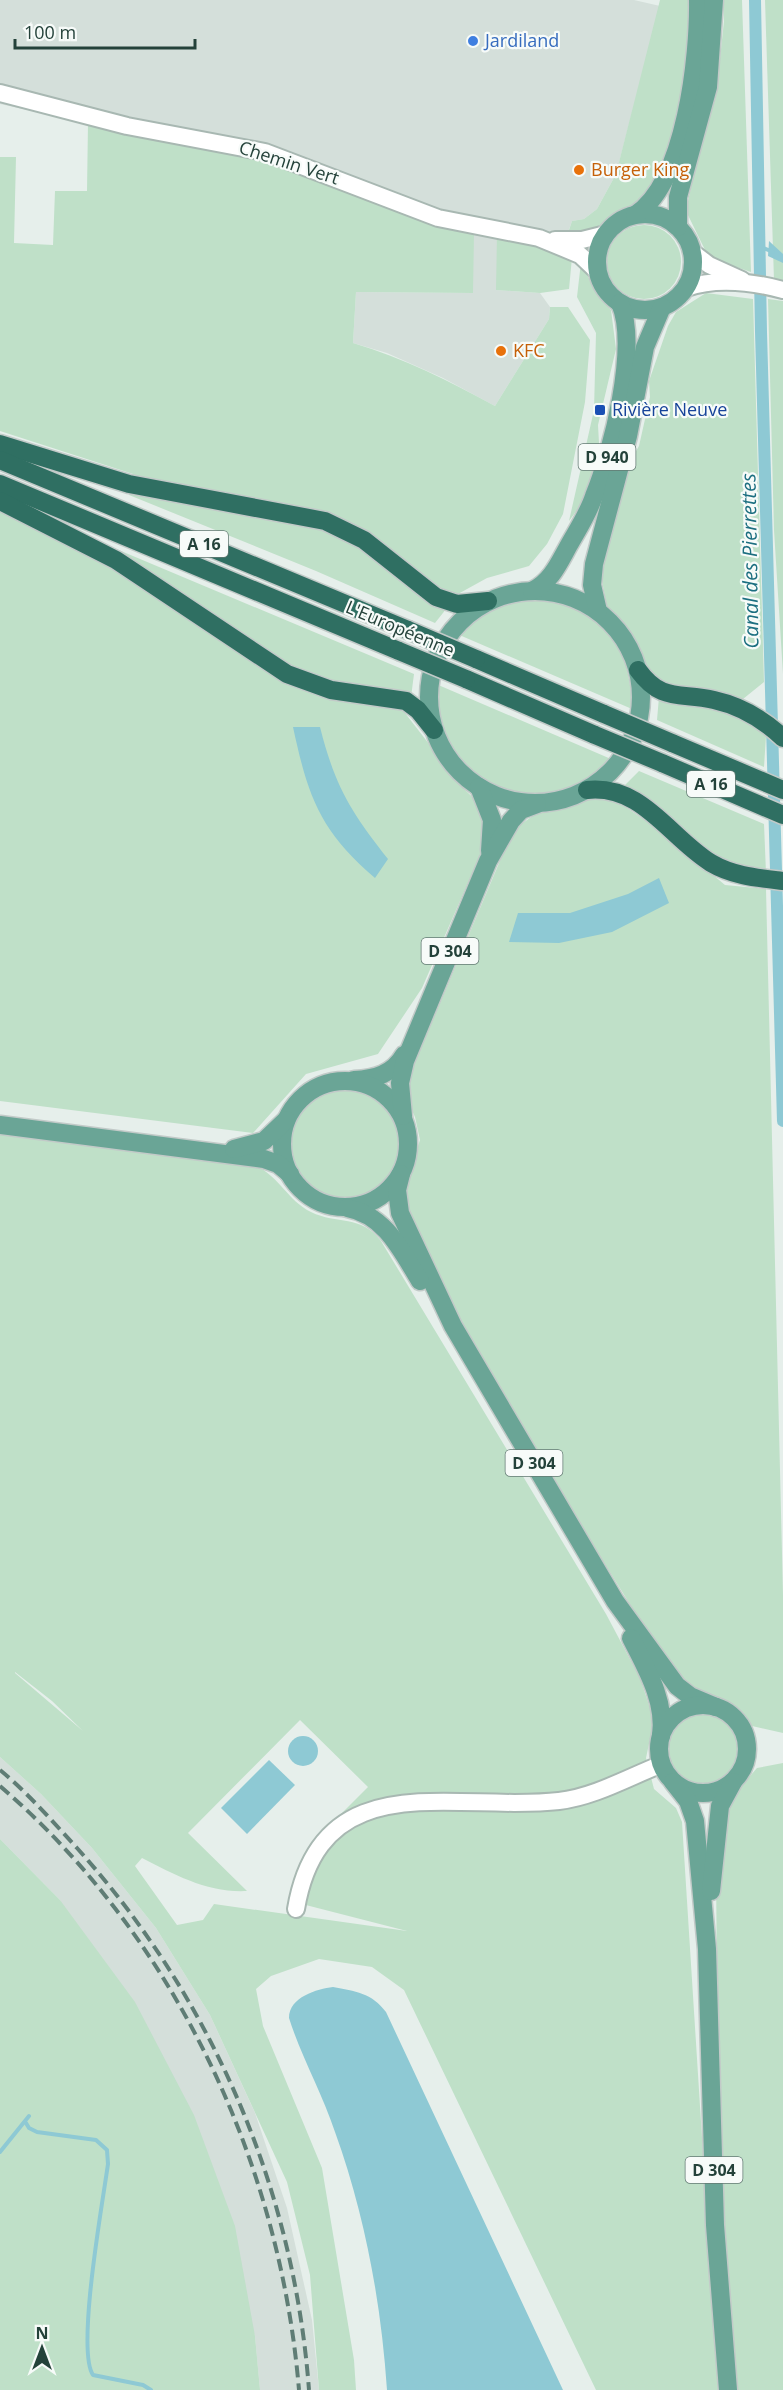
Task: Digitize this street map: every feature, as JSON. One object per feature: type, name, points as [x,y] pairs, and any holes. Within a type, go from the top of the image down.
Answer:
[{"type":"highway","points":[[0,444],[129,484],[325,521],[364,540],[436,597],[457,604],[488,601]]},
{"type":"highway","name":"L'Européenne","points":[[0,460],[408,630],[783,790]]},
{"type":"highway","name":"L'Européenne","points":[[0,484],[783,814]]},
{"type":"highway","points":[[0,501],[76,538],[121,564],[287,674],[331,690],[406,701],[418,710],[434,730]]},
{"type":"highway","points":[[638,670],[654,687],[665,694],[713,699],[753,715],[783,738]]},
{"type":"highway","points":[[587,790],[612,790],[633,798],[708,861],[733,873],[783,881]]},
{"type":"main road","points":[[635,215],[656,215],[678,227],[688,240],[693,252],[693,268],[686,288],[673,302],[662,307],[642,310],[620,303],[607,291],[598,272],[597,254],[606,234],[620,221],[635,215],[647,205],[660,186],[681,134],[695,66],[698,0]]},
{"type":"main road","points":[[678,227],[678,196],[708,87],[714,0]]},
{"type":"main road","name":"D 940","points":[[532,591],[547,580],[557,567],[588,510],[601,478],[617,412],[625,362],[626,327],[620,303]]},
{"type":"main road","name":"D 940","points":[[598,611],[592,585],[594,564],[628,436],[645,347],[662,307]]},
{"type":"main road","points":[[532,591],[564,595],[598,611],[621,635],[638,670],[641,704],[634,736],[617,765],[587,790],[566,799],[538,803],[510,800],[478,787],[449,760],[434,730],[429,691],[436,658],[457,625],[488,601],[512,593],[532,591]]},
{"type":"main road","name":"D 304","points":[[478,787],[492,820],[493,834],[488,861]]},
{"type":"main road","name":"D 304","points":[[403,1119],[400,1083],[413,1040],[488,861],[514,817],[521,810],[538,803]]},
{"type":"main road","name":"D 304","points":[[345,1081],[371,1079],[387,1072],[398,1064],[413,1040]]},
{"type":"main road","points":[[0,1125],[203,1149],[264,1159],[278,1164],[311,1197],[340,1207],[361,1205],[376,1200],[388,1191],[401,1174],[409,1144],[403,1119],[392,1101],[380,1091],[366,1084],[345,1081],[325,1085],[311,1092],[295,1106],[288,1119],[271,1137],[253,1146],[203,1149]]},
{"type":"main road","points":[[288,1119],[282,1149],[290,1174]]},
{"type":"main road","name":"D 304","points":[[401,1174],[397,1190],[400,1213],[453,1326]]},
{"type":"main road","name":"D 304","points":[[340,1207],[365,1213],[387,1231],[453,1326],[615,1600],[677,1686],[690,1696],[716,1707]]},
{"type":"main road","name":"D 304","points":[[615,1600],[658,1699],[663,1719],[661,1738]]},
{"type":"main road","points":[[699,1706],[716,1707],[734,1718],[745,1736],[746,1756],[736,1778],[723,1788],[706,1793],[689,1791],[674,1782],[662,1764],[659,1753],[661,1738],[668,1722],[682,1711],[699,1706]]},
{"type":"main road","name":"D 304","points":[[707,1949],[717,1817],[722,1799],[736,1778]]},
{"type":"main road","name":"D 304","points":[[674,1782],[688,1802],[695,1821],[707,1949],[715,2224],[728,2390]]},
{"type":"street","name":"Chemin Vert","points":[[0,93],[139,128],[265,152],[438,218],[539,238]]},
{"type":"street","points":[[539,238],[582,240],[606,234]]},
{"type":"street","points":[[539,238],[580,255],[598,272]]},
{"type":"street","points":[[693,252],[709,265],[748,283]]},
{"type":"street","points":[[686,288],[702,283],[748,283],[780,289]]},
{"type":"street","points":[[296,1909],[300,1883],[314,1856],[338,1830],[372,1808],[406,1802],[562,1801],[596,1791],[662,1764]]},
{"type":"shaded area","points":[[0,0],[634,0],[660,6],[616,174],[597,209],[584,219],[572,221],[561,252],[496,290],[540,293],[550,307],[549,319],[495,406],[443,378],[387,353],[353,343],[356,292],[473,293],[432,223],[139,134],[0,104]]},
{"type":"shaded area","points":[[0,1757],[41,1794],[92,1848],[156,1928],[210,2015],[255,2113],[287,2208],[312,2320],[319,2390],[260,2390],[255,2336],[60,1900],[0,1839]]},
{"type":"green space","points":[[660,0],[688,0],[687,50],[683,80],[671,138],[661,165],[649,188],[629,210],[586,235],[569,230],[572,221],[584,219],[597,209],[616,174]]},
{"type":"green space","points":[[723,0],[742,0],[751,272],[724,263],[706,252],[686,211],[694,173],[716,96],[724,21]]},
{"type":"green space","points":[[765,0],[783,0],[783,280],[774,280]]},
{"type":"green space","points":[[88,123],[256,157],[432,223],[474,234],[473,293],[356,292],[353,343],[426,371],[495,406],[549,319],[550,307],[568,307],[590,340],[585,402],[563,514],[547,544],[529,566],[487,578],[458,594],[435,623],[316,571],[129,495],[133,474],[0,431],[0,157],[16,157],[14,243],[53,245],[55,191],[87,191]]},
{"type":"green space","points":[[644,225],[658,228],[670,236],[678,248],[681,262],[678,276],[670,288],[658,296],[644,299],[630,296],[618,288],[610,276],[607,262],[610,248],[618,236],[630,228]]},
{"type":"green space","points":[[497,234],[572,257],[569,289],[540,293],[496,290]]},
{"type":"green space","points":[[581,262],[595,291],[611,310],[616,349],[598,425],[599,443],[586,498],[569,521],[594,410],[596,333],[577,297]]},
{"type":"green space","points":[[706,293],[753,299],[764,682],[743,699],[696,688],[683,691],[647,674],[628,628],[607,607],[601,575],[632,458],[639,446],[650,397],[649,381],[668,326],[676,312]]},
{"type":"green space","points":[[768,299],[783,301],[783,674],[774,530]]},
{"type":"green space","points":[[0,507],[120,571],[276,676],[398,704],[464,789],[485,809],[488,837],[422,988],[378,1054],[306,1074],[253,1133],[0,1101]]},
{"type":"green space","points":[[83,535],[414,674],[411,697],[340,687],[297,672]]},
{"type":"green space","points":[[530,597],[567,602],[584,610],[608,632],[624,659],[631,691],[632,709],[457,634],[497,605]]},
{"type":"green space","points":[[436,684],[611,759],[580,785],[567,791],[533,796],[516,794],[499,788],[483,780],[469,769],[456,757],[447,743],[440,722]]},
{"type":"green space","points":[[659,697],[717,707],[729,711],[754,726],[766,736],[764,767],[657,720]]},
{"type":"green space","points":[[639,771],[764,824],[766,873],[732,868],[706,852],[648,799],[624,786]]},
{"type":"green space","points":[[589,799],[615,800],[658,829],[725,885],[766,889],[783,1595],[783,1733],[752,1726],[740,1711],[703,1697],[675,1677],[520,1427],[417,1245],[402,1194],[420,1140],[415,1117],[407,1099],[407,1072],[419,1053],[513,830],[534,815]]},
{"type":"green space","points":[[345,1089],[366,1093],[384,1105],[396,1123],[400,1144],[396,1165],[384,1183],[366,1195],[345,1199],[324,1195],[306,1183],[294,1165],[290,1144],[294,1123],[306,1105],[324,1093]]},
{"type":"green space","points":[[0,1132],[255,1165],[264,1170],[311,1212],[357,1223],[381,1241],[606,1614],[640,1678],[654,1720],[646,1758],[654,1789],[676,1808],[682,1822],[718,2390],[596,2390],[404,1990],[372,1967],[319,1959],[271,1976],[256,1989],[263,2026],[322,2168],[354,2360],[356,2390],[319,2390],[310,2275],[287,2182],[210,2015],[156,1928],[92,1848],[41,1794],[0,1757]],"holes":[[[15,1673],[52,1701],[83,1731]],[[300,1720],[368,1787],[318,1837],[298,1903],[407,1931],[214,1904],[203,1920],[177,1925],[135,1866],[142,1858],[192,1882],[219,1889],[247,1891],[188,1833]]]},
{"type":"green space","points":[[702,1713],[722,1719],[732,1729],[738,1749],[732,1769],[722,1779],[702,1785],[682,1779],[672,1769],[666,1749],[672,1729],[682,1719]]},
{"type":"green space","points":[[783,1763],[783,2390],[736,2390],[726,2292],[718,2081],[716,1872],[731,1798],[757,1768]]},
{"type":"green space","points":[[0,1839],[60,1900],[135,2002],[194,2115],[235,2226],[255,2336],[260,2390],[0,2390]]},
{"type":"water","points":[[769,241],[783,254],[783,263],[768,256]]},
{"type":"water","points":[[293,727],[320,727],[332,766],[345,797],[388,859],[375,878],[356,861],[328,827],[304,773]]},
{"type":"water","points":[[659,878],[669,903],[612,932],[559,943],[509,942],[518,913],[570,913],[628,894]]},
{"type":"water","points":[[303,1736],[314,1740],[318,1751],[314,1762],[303,1766],[292,1762],[288,1751],[292,1740]]},
{"type":"water","points":[[269,1760],[295,1785],[247,1834],[221,1808]]},
{"type":"water","points":[[333,1987],[369,1997],[386,2012],[563,2390],[387,2390],[376,2292],[355,2195],[330,2117],[289,2018],[290,2011],[299,1999],[312,1992]]},
{"type":"waterway","name":"Canal des Pierrettes","points":[[755,0],[761,332],[783,1121]]},
{"type":"waterway","points":[[761,247],[773,252]]},
{"type":"waterway","points":[[0,2152],[29,2116]]},
{"type":"waterway","points":[[26,2123],[29,2128],[37,2132],[96,2140],[107,2150],[108,2164],[89,2307],[87,2337],[89,2360],[93,2375],[143,2385],[151,2390]]},
{"type":"railway","points":[[0,1770],[59,1828],[125,1906],[168,1968],[206,2032],[238,2100],[265,2170],[285,2242],[300,2315],[309,2390]]},
{"type":"railway","points":[[0,1786],[62,1846],[118,1912],[166,1983],[208,2059],[242,2139],[269,2221],[288,2305],[299,2390]]},
{"type":"place","name":"Jardiland","points":[[473,41]]},
{"type":"place","name":"Burger King","points":[[579,170]]},
{"type":"place","name":"KFC","points":[[501,351]]},
{"type":"place","name":"Rivière Neuve","points":[[600,410]]}]
